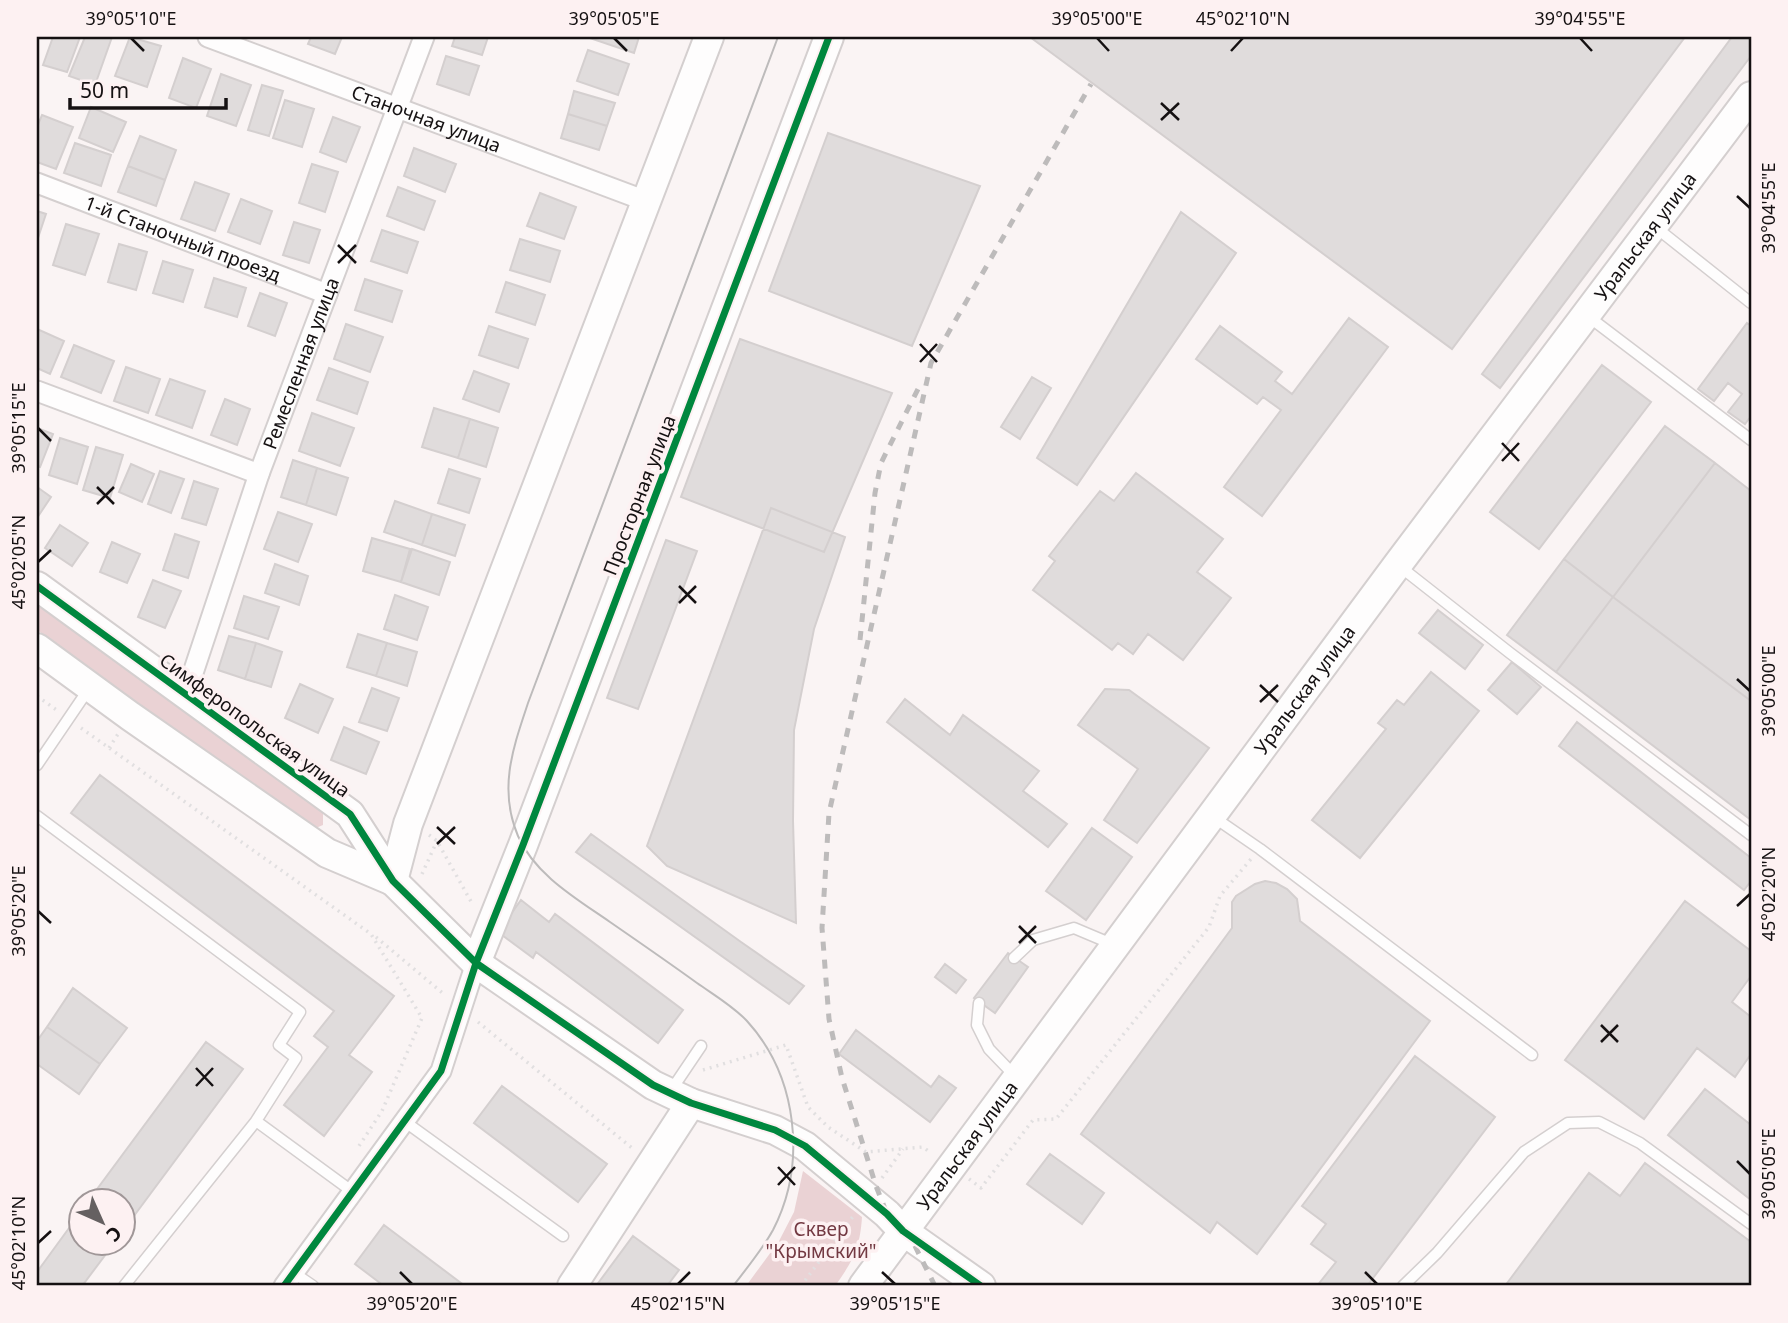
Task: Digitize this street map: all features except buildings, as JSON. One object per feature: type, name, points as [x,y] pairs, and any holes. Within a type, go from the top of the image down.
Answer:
[{"type":"street","name":"Станочная улица","points":[[208,37],[646,201]]},
{"type":"street","name":"Ремесленная улица","points":[[186,694],[259,474],[424,37]]},
{"type":"street","points":[[405,882],[408,824],[709,37]]},
{"type":"street","name":"Просторная улица","points":[[476,963],[829,37]]},
{"type":"street","name":"Уральская улица","points":[[863,1286],[955,1169],[1656,228],[1751,96]]},
{"type":"street","name":"Уральская улица","points":[[1656,228],[1751,108]]},
{"type":"street","name":"1-й Станочный проезд","points":[[37,183],[327,294]]},
{"type":"street","points":[[37,390],[259,474]]},
{"type":"street","name":"Симферопольская улица","points":[[37,586],[349,814],[476,963],[653,1085],[680,1098],[775,1130],[805,1146],[887,1214],[906,1234],[981,1286]]},
{"type":"street","name":"Симферопольская улица","points":[[37,648],[327,853],[405,882]]},
{"type":"street","name":"Уральская улица","points":[[955,1169],[1017,1078],[1215,818]]},
{"type":"street","points":[[289,1279],[441,1071],[476,963]]},
{"type":"street","points":[[572,1286],[680,1098]]},
{"type":"street","name":"Уральская улица","points":[[874,1286],[906,1234]]},
{"type":"lane","points":[[1656,228],[1751,303]]},
{"type":"lane","points":[[1589,317],[1751,440]]},
{"type":"lane","points":[[1401,567],[1751,835]]},
{"type":"lane","points":[[37,765],[90,687]]},
{"type":"lane","points":[[37,816],[300,1012],[279,1045],[296,1058],[256,1121],[124,1286]]},
{"type":"lane","points":[[1215,818],[1260,849],[1532,1055]]},
{"type":"lane","points":[[1014,958],[1033,940],[1073,928],[1116,945]]},
{"type":"lane","points":[[979,1003],[977,1025],[989,1049],[1017,1078]]},
{"type":"lane","points":[[680,1098],[701,1046]]},
{"type":"lane","points":[[256,1121],[353,1192]]},
{"type":"lane","points":[[404,1121],[564,1236]]},
{"type":"lane","points":[[1403,1286],[1437,1253],[1524,1152],[1567,1123],[1600,1122],[1640,1143],[1751,1224]]},
{"type":"lane","points":[[289,1279],[313,1286]]},
{"type":"path","points":[[37,696],[371,934],[632,1148]]},
{"type":"path","points":[[427,834],[437,841],[476,910]]},
{"type":"path","points":[[405,882],[437,841]]},
{"type":"path","points":[[694,1072],[786,1045],[808,1107],[828,1127],[866,1152],[923,1147],[981,1188],[1032,1120],[1056,1119],[1209,927],[1220,896],[1260,849]]},
{"type":"path","points":[[337,1180],[382,1111],[422,1018],[371,934]]},
{"type":"green space","points":[[37,604],[323,812],[323,825],[311,830],[37,630]]},
{"type":"green space","name":"Сквер \"Крымский\"","points":[[803,1171],[862,1217],[857,1246],[851,1261],[835,1286],[746,1286],[779,1241],[794,1212]]},
{"type":"tram line","points":[[733,1286],[773,1230],[784,1204],[790,1177],[792,1122],[787,1094],[777,1068],[764,1043],[736,1010],[571,895],[535,863],[525,850],[512,819],[508,785],[513,752],[528,703],[778,37]]},
{"type":"railway","points":[[935,1286],[910,1236],[887,1214],[842,1078],[829,1019],[822,928],[829,813],[931,363],[1091,84]]},
{"type":"railway","points":[[860,640],[875,493],[881,463],[920,385]]},
{"type":"cycle path","points":[[284,1286],[441,1071],[476,963],[829,37]]},
{"type":"cycle path","points":[[37,586],[350,814],[393,881],[476,963],[653,1085],[691,1103],[775,1130],[805,1146],[887,1214],[903,1231],[981,1286]]}]
